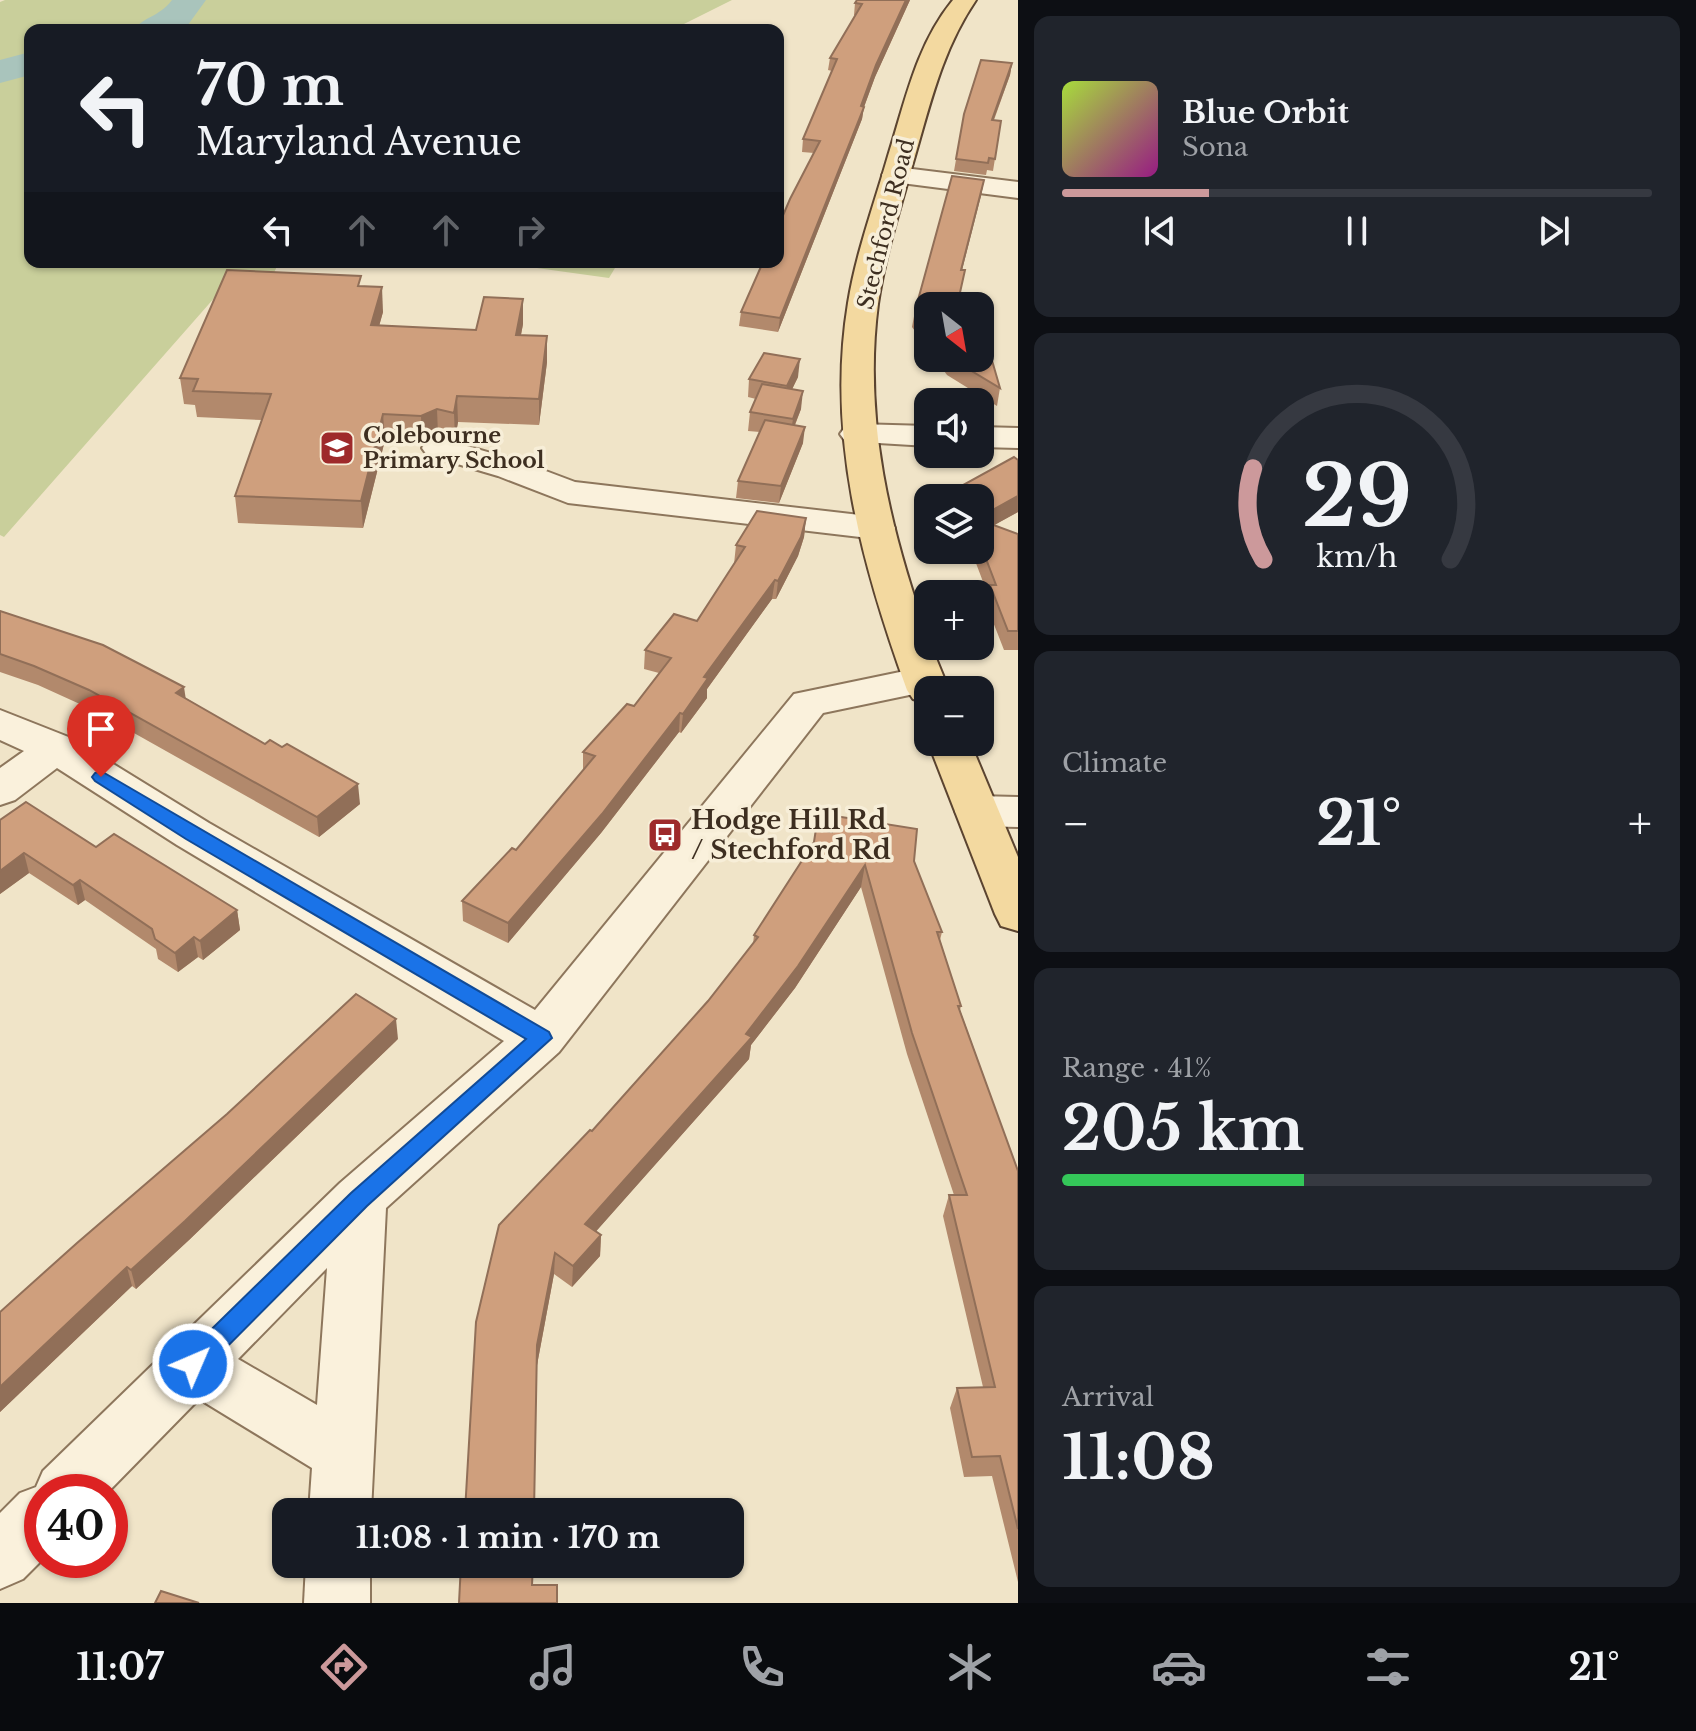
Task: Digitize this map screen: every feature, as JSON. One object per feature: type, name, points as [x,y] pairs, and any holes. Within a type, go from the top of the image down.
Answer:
[{"type":"main road","name":"Stechford Road","points":[[923,676],[883,557],[857,434],[858,364],[863,308],[896,175],[934,53],[958,7],[965,0]]},
{"type":"main road","points":[[959,756],[997,812],[1018,914]]},
{"type":"street","points":[[896,175],[1018,190]]},
{"type":"street","points":[[857,434],[914,436]]},
{"type":"street","points":[[994,437],[1018,438]]},
{"type":"street","points":[[439,448],[510,469],[568,492],[877,528]]},
{"type":"street","points":[[83,1474],[359,1199],[541,1038],[809,703],[914,687]]},
{"type":"street","points":[[0,724],[56,748],[193,834],[541,1038]]},
{"type":"street","points":[[0,790],[56,748]]},
{"type":"street","points":[[341,1498],[359,1199]]},
{"type":"street","points":[[193,1364],[343,1453]]},
{"type":"street","points":[[0,1557],[24,1533]]},
{"type":"street","points":[[337,1603],[338,1578]]},
{"type":"green space","points":[[732,0],[684,24],[24,24],[24,268],[276,268],[266,290],[223,288],[4,537],[0,535],[0,2]]},
{"type":"green space","points":[[537,268],[615,268],[609,278]]},
{"type":"building","points":[[857,0],[906,0],[876,65],[861,106],[864,107],[780,318],[741,312],[760,268],[784,268],[784,213],[820,141],[803,139],[837,59],[830,58],[862,4],[855,3]]},
{"type":"building","points":[[981,60],[1012,63],[992,120],[1001,121],[995,159],[989,158],[988,163],[956,159],[964,114]]},
{"type":"building","points":[[952,176],[984,180],[961,270],[965,270],[960,292],[920,292]]},
{"type":"building","points":[[227,270],[361,276],[358,286],[382,287],[371,325],[476,330],[484,297],[523,299],[516,335],[547,336],[539,399],[457,396],[454,413],[437,409],[421,416],[383,414],[361,501],[235,496],[271,394],[193,391],[198,379],[180,378]]},
{"type":"building","points":[[764,353],[800,359],[787,386],[749,379]]},
{"type":"building","points":[[994,367],[1000,388],[973,372],[994,372]]},
{"type":"building","points":[[762,384],[803,391],[793,419],[750,412]]},
{"type":"building","points":[[765,420],[805,427],[781,486],[738,481]]},
{"type":"building","points":[[1014,457],[1018,460],[1018,496],[994,509],[994,484],[965,484]]},
{"type":"building","points":[[757,511],[806,518],[801,537],[778,581],[775,580],[704,677],[708,678],[683,714],[680,713],[602,814],[508,923],[462,901],[512,848],[516,850],[595,756],[583,752],[627,704],[634,706],[671,658],[645,650],[674,614],[697,621],[745,547],[736,545]]},
{"type":"building","points":[[994,525],[1018,534],[1018,631],[1008,631],[994,595],[996,585],[988,564],[994,564]]},
{"type":"building","points":[[0,611],[103,645],[184,687],[176,693],[265,744],[270,740],[282,747],[287,744],[358,784],[317,817],[89,690],[0,654]]},
{"type":"building","points":[[26,802],[96,847],[114,834],[237,910],[200,941],[194,937],[175,953],[155,939],[152,929],[80,880],[73,885],[24,853],[0,871],[0,820]]},
{"type":"building","points":[[835,816],[917,829],[914,861],[942,932],[937,932],[961,1006],[958,1006],[1018,1171],[1018,1529],[1000,1456],[972,1457],[957,1388],[995,1387],[949,1195],[967,1195],[912,1033],[865,865],[798,966],[746,1034],[752,1037],[585,1224],[601,1235],[573,1266],[555,1253],[537,1345],[534,1498],[466,1498],[476,1322],[499,1225],[592,1131],[708,1001],[758,937],[754,935],[814,842],[816,829],[832,832]]},
{"type":"building","points":[[356,994],[396,1019],[185,1221],[131,1270],[127,1267],[0,1387],[0,1312],[227,1114]]},
{"type":"building","points":[[460,1578],[532,1578],[532,1585],[557,1585],[557,1603],[459,1603]]},
{"type":"building","points":[[161,1591],[199,1603],[155,1603]]},
{"type":"waterway","points":[[168,24],[173,22],[189,0]]},
{"type":"waterway","points":[[0,72],[24,65]]},
{"type":"place","name":"Colebourne Primary School","points":[[337,448]]},
{"type":"place","name":"Hodge Hill Rd / Stechford Rd","points":[[665,835]]},
{"type":"route","points":[[101,777],[541,1038],[359,1199],[193,1364]]}]
